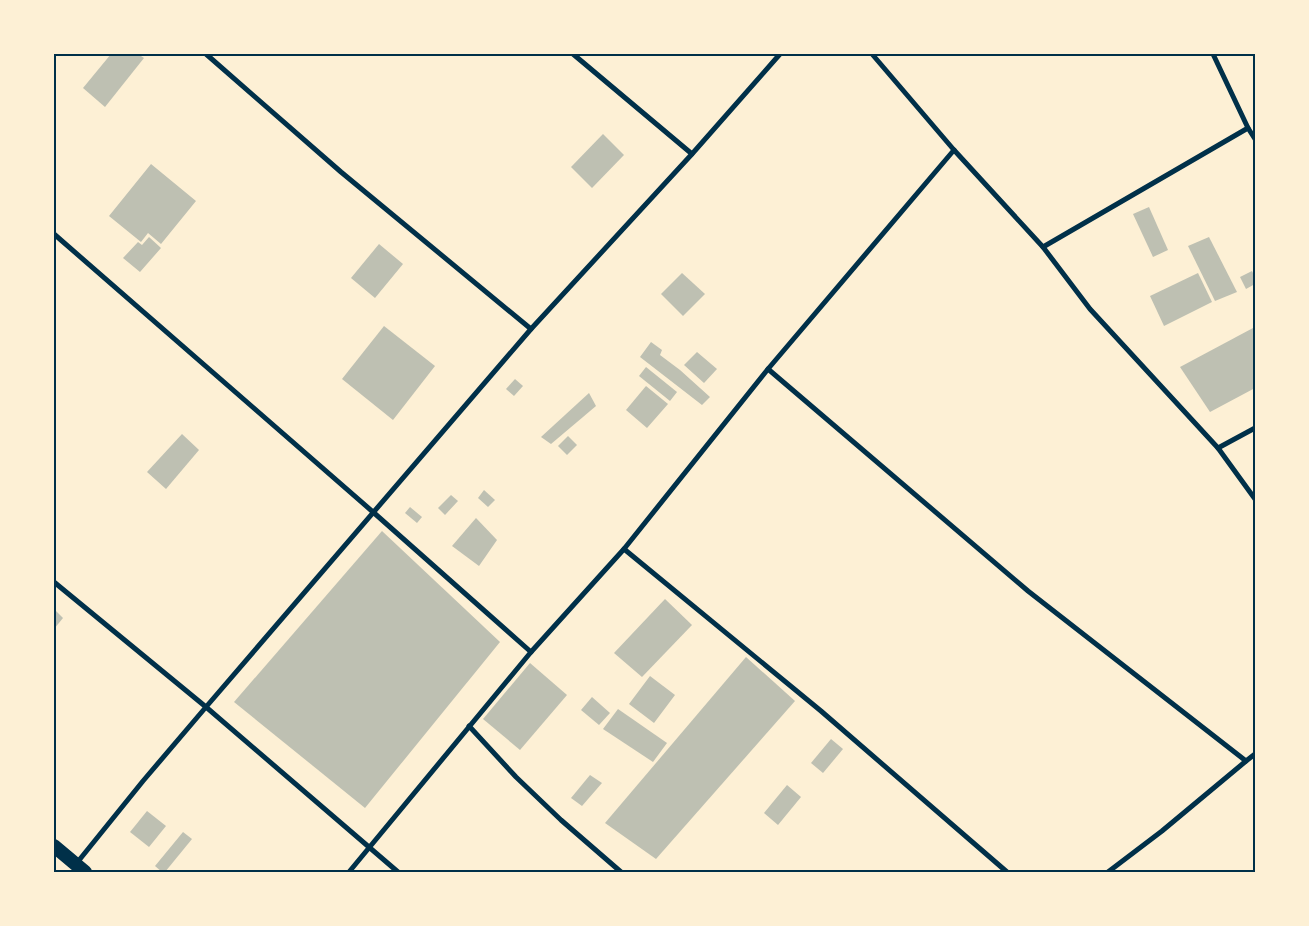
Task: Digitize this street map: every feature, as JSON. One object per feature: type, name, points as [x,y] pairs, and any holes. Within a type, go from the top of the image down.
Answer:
[{"type":"highway","points":[[54,846],[80,868]]},
{"type":"street","points":[[206,54],[341,172],[531,329]]},
{"type":"street","points":[[573,54],[692,154]]},
{"type":"street","points":[[80,868],[143,781],[373,512],[531,329],[692,154],[780,54]]},
{"type":"street","points":[[872,54],[954,150],[1043,247],[1090,309],[1218,448],[1255,499]]},
{"type":"street","points":[[1213,54],[1255,139]]},
{"type":"street","points":[[1043,247],[1248,128]]},
{"type":"street","points":[[348,872],[531,652],[624,549],[768,369],[954,150]]},
{"type":"street","points":[[54,234],[531,652]]},
{"type":"street","points":[[768,369],[1028,591],[1246,761]]},
{"type":"street","points":[[1218,448],[1255,428]]},
{"type":"street","points":[[624,549],[822,711],[1008,872]]},
{"type":"street","points":[[54,582],[206,708],[398,872]]},
{"type":"street","points":[[470,726],[516,778],[621,872]]},
{"type":"street","points":[[1108,872],[1255,754]]},
{"type":"building","points":[[111,54],[138,54],[144,58],[105,107],[83,88]]},
{"type":"building","points":[[603,134],[624,155],[592,188],[571,167]]},
{"type":"building","points":[[151,164],[196,201],[161,244],[148,233],[141,242],[109,216]]},
{"type":"building","points":[[1149,207],[1168,250],[1153,257],[1133,214]]},
{"type":"building","points":[[149,237],[161,248],[140,272],[123,258],[138,242],[142,245]]},
{"type":"building","points":[[1209,237],[1237,292],[1215,301],[1188,246]]},
{"type":"building","points":[[379,244],[403,264],[375,298],[351,278]]},
{"type":"building","points":[[1252,271],[1255,277],[1255,284],[1246,289],[1240,277]]},
{"type":"building","points":[[682,273],[705,294],[683,316],[661,294]]},
{"type":"building","points":[[1198,273],[1212,302],[1164,326],[1150,296]]},
{"type":"building","points":[[384,326],[435,366],[393,420],[342,379]]},
{"type":"building","points":[[1253,328],[1255,333],[1255,388],[1210,412],[1180,367]]},
{"type":"building","points":[[651,342],[662,350],[660,355],[710,397],[702,405],[640,357]]},
{"type":"building","points":[[697,352],[717,369],[704,383],[684,365]]},
{"type":"building","points":[[646,367],[677,392],[670,401],[639,376]]},
{"type":"building","points":[[515,379],[523,386],[514,396],[506,389]]},
{"type":"building","points":[[646,386],[668,404],[647,428],[626,410]]},
{"type":"building","points":[[589,393],[596,406],[551,444],[541,437]]},
{"type":"building","points":[[182,434],[199,450],[166,489],[147,472]]},
{"type":"building","points":[[568,436],[577,445],[567,455],[558,446]]},
{"type":"building","points":[[484,490],[495,500],[488,507],[478,498]]},
{"type":"building","points":[[451,495],[458,501],[445,515],[438,508]]},
{"type":"building","points":[[410,507],[422,517],[417,523],[405,513]]},
{"type":"building","points":[[476,518],[497,540],[479,566],[452,546]]},
{"type":"building","points":[[382,531],[500,642],[365,808],[234,702]]},
{"type":"building","points":[[665,599],[692,625],[642,677],[614,653]]},
{"type":"building","points":[[54,609],[63,618],[54,629]]},
{"type":"building","points":[[746,657],[795,701],[656,859],[605,823]]},
{"type":"building","points":[[530,663],[567,695],[520,750],[483,719]]},
{"type":"building","points":[[650,676],[675,695],[654,723],[629,704]]},
{"type":"building","points":[[592,697],[610,713],[599,725],[581,710]]},
{"type":"building","points":[[618,709],[667,743],[653,762],[603,729]]},
{"type":"building","points":[[831,739],[843,749],[823,773],[811,763]]},
{"type":"building","points":[[590,775],[602,783],[582,806],[571,798]]},
{"type":"building","points":[[787,785],[801,797],[778,825],[764,813]]},
{"type":"building","points":[[147,811],[166,826],[149,847],[130,832]]},
{"type":"building","points":[[183,832],[192,839],[165,872],[162,872],[155,866]]}]
